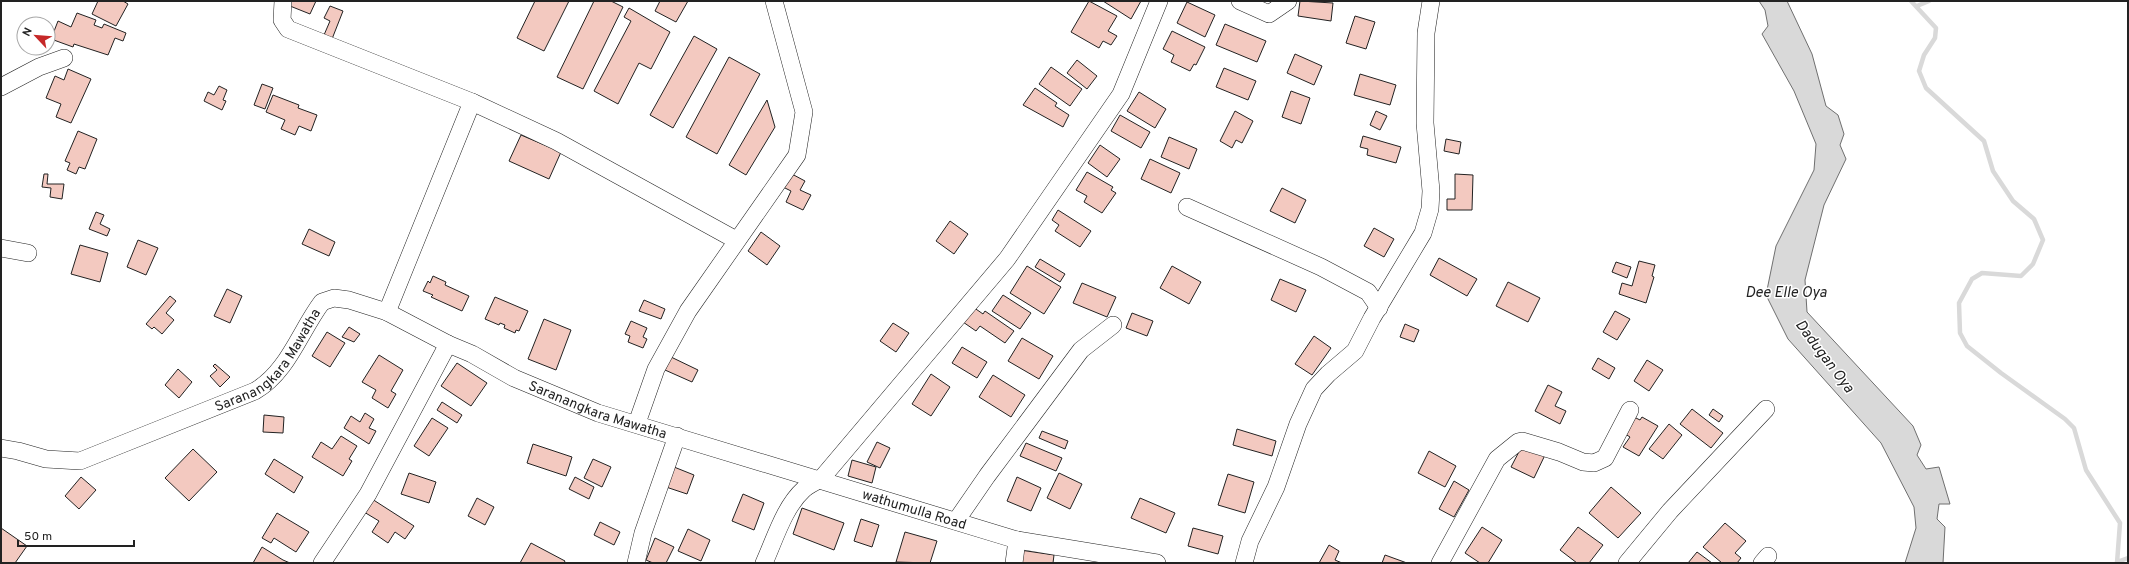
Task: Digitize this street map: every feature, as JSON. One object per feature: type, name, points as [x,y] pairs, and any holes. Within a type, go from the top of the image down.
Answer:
[{"type":"street","points":[[283,1],[282,20],[288,29],[472,102],[556,141],[736,240]]},
{"type":"street","points":[[637,423],[656,369],[688,311],[736,240],[797,155],[804,112],[774,1]]},
{"type":"street","points":[[764,563],[791,507],[804,489],[820,479],[1007,259],[1120,94],[1159,1]]},
{"type":"street","points":[[1240,1],[1269,14],[1288,1]]},
{"type":"street","points":[[1244,563],[1250,541],[1276,486],[1298,424],[1314,389],[1328,374],[1355,351],[1378,308],[1423,233],[1430,209],[1431,191],[1425,123],[1426,33],[1431,1]]},
{"type":"street","points":[[1,87],[39,67],[64,58]]},
{"type":"street","points":[[386,312],[472,102]]},
{"type":"street","points":[[1187,207],[1321,266],[1368,292],[1378,308]]},
{"type":"street","points":[[1,248],[28,253]]},
{"type":"street","name":"Saranangkara Mawatha","points":[[1,448],[46,459],[80,461],[256,391],[268,384],[278,373],[322,302],[334,298],[349,300],[386,312],[448,344],[472,354],[514,378],[598,413],[637,423],[677,436]]},
{"type":"street","points":[[956,521],[992,469],[1081,350],[1113,325]]},
{"type":"street","points":[[322,563],[368,494],[448,344]]},
{"type":"street","points":[[1627,563],[1670,511],[1766,409]]},
{"type":"street","points":[[1440,563],[1497,459],[1511,447],[1522,441],[1560,452],[1584,462],[1594,463],[1605,458],[1630,410]]},
{"type":"street","points":[[636,563],[643,533],[677,436]]},
{"type":"street","name":"wathumulla Road","points":[[677,436],[820,479],[849,490],[1017,540],[1157,563]]},
{"type":"street","points":[[1014,563],[1017,540]]},
{"type":"water","name":"Dee Elle Oya","points":[[1759,1],[1787,1],[1812,54],[1826,106],[1838,115],[1844,134],[1840,145],[1846,159],[1824,205],[1805,280],[1807,312],[1913,426],[1921,445],[1917,455],[1926,469],[1939,467],[1950,504],[1939,504],[1937,519],[1945,527],[1943,563],[1905,563],[1916,528],[1914,507],[1881,443],[1788,339],[1766,295],[1776,246],[1814,170],[1816,144],[1794,91],[1762,34],[1768,26],[1765,10]]},
{"type":"building","points":[[98,1],[123,1],[128,4],[116,26],[92,14]]},
{"type":"building","points":[[292,1],[316,1],[310,14],[290,6]]},
{"type":"building","points":[[535,1],[569,1],[544,51],[517,38]]},
{"type":"building","points":[[594,1],[611,1],[623,7],[583,89],[557,77]]},
{"type":"building","points":[[660,1],[688,1],[676,22],[655,11]]},
{"type":"building","points":[[1089,1],[1117,16],[1108,31],[1117,36],[1111,45],[1103,41],[1099,48],[1071,32]]},
{"type":"building","points":[[1103,1],[1141,1],[1131,19]]},
{"type":"building","points":[[1300,1],[1333,3],[1331,21],[1298,16]]},
{"type":"building","points":[[1187,2],[1215,15],[1205,37],[1177,23]]},
{"type":"building","points":[[330,6],[343,11],[332,39],[324,35],[330,21],[324,18]]},
{"type":"building","points":[[629,8],[670,32],[651,69],[639,63],[618,104],[594,91],[631,21],[624,17]]},
{"type":"building","points":[[77,13],[96,20],[94,25],[102,28],[104,24],[126,33],[123,41],[115,38],[108,55],[74,44],[73,47],[56,41],[56,26],[58,21],[71,27]]},
{"type":"building","points":[[1355,16],[1375,22],[1366,49],[1346,43]]},
{"type":"building","points":[[1225,24],[1266,41],[1257,62],[1216,45]]},
{"type":"building","points":[[1172,31],[1205,47],[1196,65],[1194,64],[1190,71],[1171,62],[1174,55],[1163,49]]},
{"type":"building","points":[[694,36],[717,49],[673,128],[650,115]]},
{"type":"building","points":[[1295,54],[1322,66],[1314,85],[1287,73]]},
{"type":"building","points":[[729,57],[760,74],[717,154],[686,137]]},
{"type":"building","points":[[1077,60],[1097,76],[1087,89],[1067,73]]},
{"type":"building","points":[[1051,67],[1082,89],[1070,106],[1039,84]]},
{"type":"building","points":[[1224,68],[1256,81],[1248,100],[1216,87]]},
{"type":"building","points":[[68,69],[91,79],[71,123],[56,117],[61,104],[46,98],[55,76],[64,80]]},
{"type":"building","points":[[1360,74],[1396,85],[1390,105],[1354,95]]},
{"type":"building","points":[[262,84],[273,88],[265,109],[254,105]]},
{"type":"building","points":[[219,86],[227,90],[223,100],[226,101],[222,110],[204,101],[208,92],[214,95]]},
{"type":"building","points":[[1035,88],[1057,103],[1055,106],[1069,115],[1063,127],[1023,105]]},
{"type":"building","points":[[1291,91],[1310,98],[1301,124],[1282,117]]},
{"type":"building","points":[[1139,92],[1166,109],[1155,128],[1127,111]]},
{"type":"building","points":[[273,95],[299,105],[298,108],[317,115],[311,131],[299,126],[295,135],[281,129],[285,120],[266,112]]},
{"type":"building","points":[[767,100],[775,127],[746,175],[729,165]]},
{"type":"building","points":[[1235,111],[1253,121],[1242,143],[1236,140],[1232,148],[1220,141]]},
{"type":"building","points":[[1376,111],[1387,116],[1380,130],[1370,125]]},
{"type":"building","points":[[1120,115],[1150,132],[1141,148],[1111,131]]},
{"type":"building","points":[[78,131],[97,139],[85,169],[79,167],[76,174],[67,170],[70,163],[65,161]]},
{"type":"building","points":[[521,135],[561,152],[549,179],[509,161]]},
{"type":"building","points":[[1363,136],[1401,147],[1396,163],[1367,155],[1368,149],[1360,147]]},
{"type":"building","points":[[1169,137],[1197,149],[1189,169],[1161,157]]},
{"type":"building","points":[[1446,139],[1461,142],[1459,154],[1444,151]]},
{"type":"building","points":[[1100,145],[1120,159],[1107,177],[1088,163]]},
{"type":"building","points":[[1150,159],[1180,173],[1171,193],[1141,179]]},
{"type":"building","points":[[1087,172],[1113,187],[1111,190],[1116,193],[1102,213],[1084,202],[1087,196],[1076,190]]},
{"type":"building","points":[[790,173],[805,181],[800,190],[811,195],[803,210],[786,202],[791,191],[783,187]]},
{"type":"building","points":[[44,174],[48,174],[47,184],[64,184],[62,199],[50,197],[51,188],[42,187]]},
{"type":"building","points":[[1455,174],[1473,175],[1472,210],[1447,210],[1447,199],[1455,199]]},
{"type":"building","points":[[1282,188],[1306,200],[1295,223],[1270,211]]},
{"type":"building","points":[[1058,210],[1091,231],[1080,247],[1055,231],[1059,225],[1052,220]]},
{"type":"building","points":[[96,212],[104,215],[100,224],[110,229],[107,236],[89,229]]},
{"type":"building","points":[[950,221],[968,234],[954,254],[936,241]]},
{"type":"building","points":[[1374,228],[1394,239],[1384,257],[1364,246]]},
{"type":"building","points":[[309,229],[335,242],[329,256],[302,244]]},
{"type":"building","points":[[761,232],[780,246],[767,265],[748,251]]},
{"type":"building","points":[[138,240],[158,248],[146,275],[127,267]]},
{"type":"building","points":[[80,245],[108,253],[100,282],[71,274]]},
{"type":"building","points":[[1439,258],[1477,279],[1467,296],[1430,275]]},
{"type":"building","points":[[1040,259],[1065,274],[1060,282],[1035,267]]},
{"type":"building","points":[[1639,261],[1655,265],[1652,276],[1654,277],[1646,303],[1619,294],[1622,283],[1632,286]]},
{"type":"building","points":[[1616,262],[1631,267],[1627,278],[1612,272]]},
{"type":"building","points":[[1027,266],[1061,287],[1044,314],[1010,293]]},
{"type":"building","points":[[1172,266],[1201,282],[1189,304],[1160,288]]},
{"type":"building","points":[[433,276],[446,282],[445,285],[469,296],[462,311],[431,297],[433,295],[423,291],[428,281],[430,283]]},
{"type":"building","points":[[1280,279],[1306,290],[1296,312],[1271,300]]},
{"type":"building","points":[[1508,282],[1540,298],[1528,322],[1496,306]]},
{"type":"building","points":[[1082,283],[1116,297],[1107,317],[1073,303]]},
{"type":"building","points":[[227,289],[242,296],[230,323],[214,316]]},
{"type":"building","points":[[1003,295],[1031,313],[1020,329],[992,311]]},
{"type":"building","points":[[170,296],[176,301],[166,313],[174,320],[162,334],[154,327],[152,329],[146,324]]},
{"type":"building","points":[[495,297],[528,311],[519,331],[516,330],[515,333],[504,328],[505,325],[500,323],[499,325],[485,319]]},
{"type":"building","points":[[644,300],[665,309],[661,319],[639,311]]},
{"type":"building","points":[[973,307],[983,314],[985,311],[1014,331],[1005,343],[980,326],[976,331],[963,322]]},
{"type":"building","points":[[1615,311],[1630,319],[1617,340],[1603,332]]},
{"type":"building","points":[[1132,313],[1153,321],[1147,336],[1126,328]]},
{"type":"building","points":[[544,319],[571,330],[556,370],[528,359]]},
{"type":"building","points":[[631,321],[647,328],[643,337],[647,339],[643,348],[628,342],[630,336],[625,334]]},
{"type":"building","points":[[893,323],[909,333],[896,352],[880,341]]},
{"type":"building","points":[[1405,324],[1419,330],[1414,342],[1400,337]]},
{"type":"building","points":[[349,327],[360,334],[354,342],[342,337]]},
{"type":"building","points":[[327,332],[345,343],[330,367],[312,356]]},
{"type":"building","points":[[1314,336],[1331,348],[1312,375],[1295,364]]},
{"type":"building","points":[[1022,338],[1053,356],[1039,379],[1008,361]]},
{"type":"building","points":[[962,347],[987,362],[977,378],[952,363]]},
{"type":"building","points":[[379,355],[403,370],[391,391],[396,394],[388,408],[372,398],[376,390],[362,382]]},
{"type":"building","points":[[671,357],[698,370],[692,382],[665,370]]},
{"type":"building","points":[[1598,358],[1615,368],[1609,379],[1592,369]]},
{"type":"building","points":[[1647,360],[1663,370],[1649,391],[1634,381]]},
{"type":"building","points":[[457,363],[487,383],[471,406],[441,386]]},
{"type":"building","points":[[215,364],[230,377],[220,387],[210,376],[217,370],[213,366]]},
{"type":"building","points":[[178,369],[192,382],[179,398],[165,385]]},
{"type":"building","points":[[931,374],[950,387],[931,416],[912,404]]},
{"type":"building","points":[[993,375],[1025,395],[1011,417],[979,397]]},
{"type":"building","points":[[1548,385],[1562,392],[1555,406],[1566,411],[1560,424],[1535,411]]},
{"type":"building","points":[[442,402],[462,415],[457,423],[437,410]]},
{"type":"building","points":[[1692,409],[1723,433],[1711,448],[1680,424]]},
{"type":"building","points":[[1713,409],[1723,416],[1719,422],[1709,415]]},
{"type":"building","points":[[365,413],[374,419],[369,428],[376,431],[369,444],[344,428],[351,416],[360,422]]},
{"type":"building","points":[[264,415],[284,417],[283,433],[263,432]]},
{"type":"building","points":[[1632,416],[1640,420],[1642,417],[1658,426],[1639,456],[1623,447],[1630,437],[1622,432]]},
{"type":"building","points":[[432,418],[448,428],[429,456],[414,446]]},
{"type":"building","points":[[1669,424],[1682,435],[1663,459],[1649,449]]},
{"type":"building","points":[[1237,429],[1276,441],[1272,456],[1233,445]]},
{"type":"building","points":[[1042,431],[1068,441],[1065,449],[1039,438]]},
{"type":"building","points":[[341,436],[357,446],[349,459],[352,461],[343,476],[312,457],[321,442],[332,449]]},
{"type":"building","points":[[877,442],[890,448],[880,468],[867,462]]},
{"type":"building","points":[[1026,443],[1062,458],[1056,471],[1020,456]]},
{"type":"building","points":[[533,444],[572,457],[566,476],[527,463]]},
{"type":"building","points":[[1523,444],[1545,455],[1534,478],[1511,467]]},
{"type":"building","points":[[193,449],[217,472],[189,501],[165,478]]},
{"type":"building","points":[[1429,451],[1456,466],[1445,487],[1418,473]]},
{"type":"building","points":[[274,459],[303,477],[294,493],[265,474]]},
{"type":"building","points":[[593,459],[611,467],[602,487],[584,478]]},
{"type":"building","points":[[852,460],[876,467],[872,483],[848,476]]},
{"type":"building","points":[[674,467],[694,475],[687,494],[666,487]]},
{"type":"building","points":[[409,473],[436,482],[429,503],[401,494]]},
{"type":"building","points":[[1059,473],[1082,484],[1070,509],[1047,498]]},
{"type":"building","points":[[1228,474],[1254,482],[1245,513],[1218,505]]},
{"type":"building","points":[[81,477],[96,490],[79,509],[65,496]]},
{"type":"building","points":[[575,477],[594,487],[589,499],[569,489]]},
{"type":"building","points":[[1017,477],[1041,488],[1031,511],[1007,501]]},
{"type":"building","points":[[1454,481],[1469,490],[1454,517],[1439,509]]},
{"type":"building","points":[[1611,487],[1641,513],[1618,538],[1589,513]]},
{"type":"building","points":[[743,494],[764,503],[754,530],[732,521]]},
{"type":"building","points":[[477,498],[494,507],[485,525],[468,516]]},
{"type":"building","points":[[1140,498],[1175,513],[1166,533],[1131,518]]},
{"type":"building","points":[[372,499],[414,526],[405,539],[395,532],[388,543],[372,532],[379,521],[364,512]]},
{"type":"building","points":[[802,508],[844,523],[834,550],[793,534]]},
{"type":"building","points":[[277,513],[309,532],[296,552],[274,538],[271,543],[262,538]]},
{"type":"building","points":[[861,519],[879,525],[872,547],[854,541]]},
{"type":"building","points":[[600,522],[620,532],[614,545],[594,535]]},
{"type":"building","points":[[1725,523],[1746,541],[1735,553],[1741,558],[1737,563],[1722,563],[1703,547]]},
{"type":"building","points":[[1482,527],[1502,540],[1488,563],[1480,563],[1465,553]]},
{"type":"building","points":[[1578,527],[1603,545],[1589,563],[1577,563],[1560,550]]},
{"type":"building","points":[[1,528],[27,546],[15,563],[1,563]]},
{"type":"building","points":[[1193,528],[1223,536],[1218,554],[1188,546]]},
{"type":"building","points":[[688,529],[710,540],[701,561],[678,551]]},
{"type":"building","points":[[905,532],[937,541],[930,563],[896,562]]},
{"type":"building","points":[[655,538],[674,547],[666,563],[653,563],[646,560]]},
{"type":"building","points":[[531,543],[565,561],[564,563],[520,563]]},
{"type":"building","points":[[1329,545],[1339,551],[1335,560],[1342,563],[1319,563]]},
{"type":"building","points":[[262,547],[283,560],[290,563],[253,563]]},
{"type":"building","points":[[1020,550],[1054,555],[1053,563],[1019,563]]},
{"type":"building","points":[[1697,552],[1712,563],[1688,563]]},
{"type":"building","points":[[1385,555],[1407,563],[1382,563]]},
{"type":"waterway","points":[[1911,1],[1936,28],[1935,38],[1924,55],[1919,71],[1926,88],[1984,141],[1993,171],[2013,201],[2034,219],[2043,240],[2033,264],[2021,276],[1982,273],[1972,279],[1959,303],[1960,333],[1967,346],[2001,373],[2065,419],[2074,428],[2086,470],[2120,523],[2117,563]]},
{"type":"waterway","points":[[1917,6],[1929,1]]},
{"type":"waterway","points":[[2117,562],[2128,558]]},
{"type":"water label","name":"Dadugan Oya","points":[[1825,356]]}]
